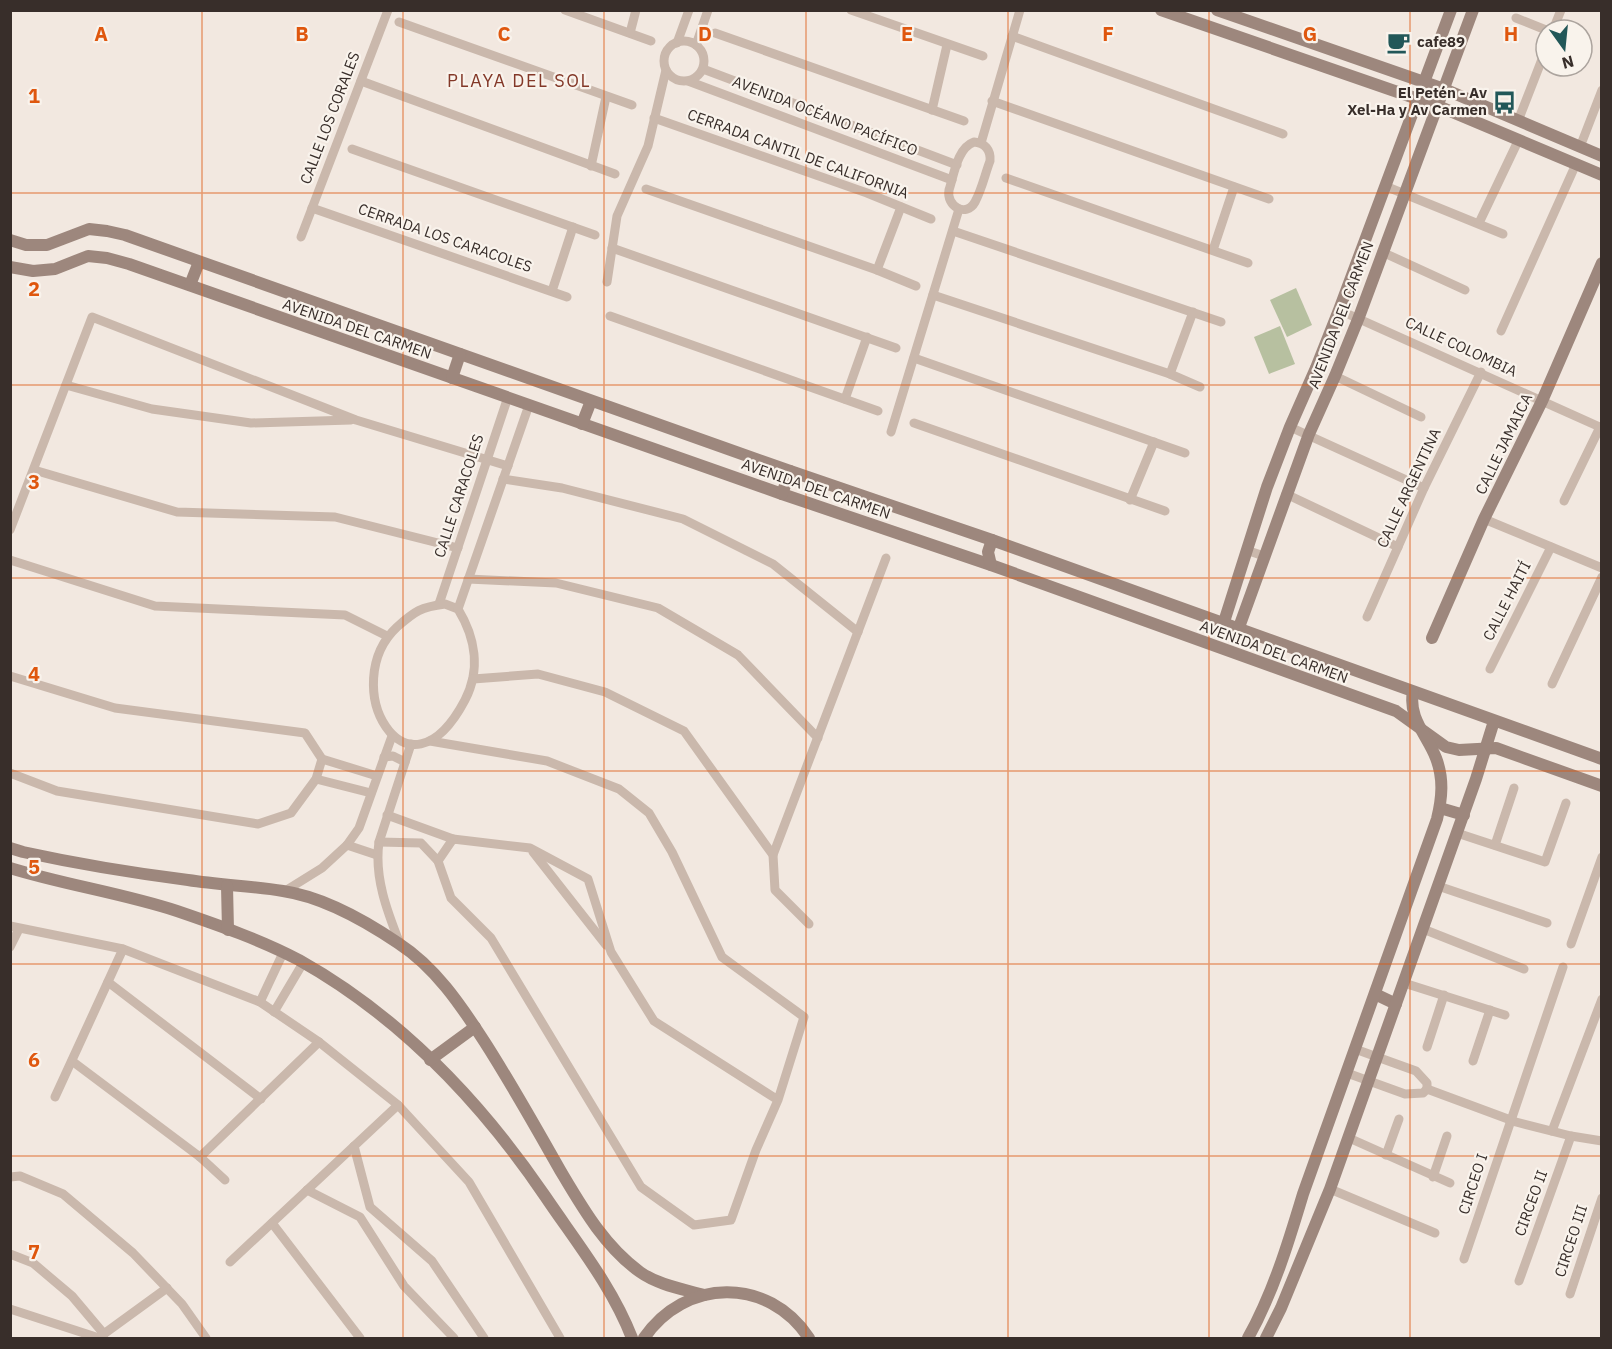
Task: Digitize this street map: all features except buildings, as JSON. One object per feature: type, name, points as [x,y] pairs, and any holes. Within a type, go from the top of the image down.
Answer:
[{"type":"street","name":"CALLE LOS CORALES","points":[[301,237],[388,10]]},
{"type":"street","points":[[565,10],[651,40]]},
{"type":"street","points":[[630,33],[636,10]]},
{"type":"street","points":[[677,43],[689,10]]},
{"type":"street","points":[[696,45],[708,10]]},
{"type":"street","points":[[851,10],[983,56]]},
{"type":"street","points":[[981,143],[1020,10]]},
{"type":"street","points":[[1161,10],[1438,106],[1602,175]]},
{"type":"street","points":[[1217,10],[1444,89],[1602,156]]},
{"type":"street","name":"AVENIDA DEL CARMEN","points":[[1223,625],[1246,550],[1290,427],[1340,310],[1451,10]]},
{"type":"street","name":"AVENIDA DEL CARMEN","points":[[1238,630],[1286,494],[1359,317],[1473,10]]},
{"type":"street","points":[[1516,18],[1534,25]]},
{"type":"street","points":[[399,22],[632,105]]},
{"type":"street","points":[[715,33],[964,121]]},
{"type":"street","points":[[1012,36],[1283,134]]},
{"type":"street","points":[[607,282],[617,216],[648,146],[666,70],[664,57],[671,46],[690,42],[696,45],[704,56],[703,69],[694,79],[688,81],[675,79],[666,70]]},
{"type":"street","points":[[932,110],[947,45]]},
{"type":"street","name":"AVENIDA OCÉANO PACÍFICO","points":[[703,69],[957,165]]},
{"type":"street","points":[[1518,121],[1535,78]]},
{"type":"street","points":[[361,81],[615,174]]},
{"type":"street","name":"AVENIDA OCÉANO PACÍFICO","points":[[688,81],[952,180]]},
{"type":"street","points":[[1580,147],[1602,90]]},
{"type":"street","points":[[591,166],[606,97]]},
{"type":"street","points":[[992,101],[1269,199]]},
{"type":"street","name":"CERRADA CANTIL DE CALIFORNIA","points":[[654,118],[867,193],[931,219]]},
{"type":"street","points":[[1479,223],[1519,139]]},
{"type":"street","points":[[974,142],[981,143],[990,152],[990,161],[975,202],[969,208],[959,209],[949,200],[949,190],[957,165],[965,147],[974,142]]},
{"type":"street","points":[[352,149],[595,235]]},
{"type":"street","points":[[1501,331],[1576,164]]},
{"type":"street","points":[[1006,178],[1248,263]]},
{"type":"street","points":[[1385,186],[1503,234]]},
{"type":"street","points":[[1213,249],[1234,187]]},
{"type":"street","points":[[646,189],[877,270],[916,286]]},
{"type":"street","points":[[877,270],[901,207]]},
{"type":"street","name":"CERRADA LOS CARACOLES","points":[[312,208],[567,297]]},
{"type":"street","points":[[891,432],[959,209]]},
{"type":"street","points":[[552,291],[573,227]]},
{"type":"street","name":"AVENIDA DEL CARMEN","points":[[10,240],[26,245],[47,245],[89,229],[107,231],[992,540],[1223,625],[1602,759]]},
{"type":"street","points":[[953,231],[1221,322]]},
{"type":"street","points":[[612,248],[896,348]]},
{"type":"street","points":[[1382,252],[1465,290]]},
{"type":"street","name":"AVENIDA DEL CARMEN","points":[[10,267],[33,272],[55,269],[88,256],[107,258],[190,285],[782,494],[992,565],[1396,711],[1446,747],[1459,750],[1496,747],[1602,786]]},
{"type":"street","points":[[190,285],[199,262]]},
{"type":"street","name":"CALLE JAMAICA","points":[[1432,638],[1484,519],[1542,401],[1602,263]]},
{"type":"street","points":[[933,295],[1170,374],[1200,387]]},
{"type":"street","name":"CALLE COLOMBIA","points":[[1340,310],[1601,427]]},
{"type":"street","points":[[1170,374],[1192,312]]},
{"type":"street","points":[[610,316],[878,411]]},
{"type":"street","points":[[10,530],[92,317],[356,420],[508,466]]},
{"type":"street","points":[[845,399],[867,337]]},
{"type":"street","points":[[452,378],[460,354]]},
{"type":"street","points":[[914,358],[1185,453]]},
{"type":"street","name":"CALLE ARGENTINA","points":[[1367,617],[1424,488],[1481,372]]},
{"type":"street","points":[[1335,376],[1421,417]]},
{"type":"street","points":[[66,385],[152,409],[251,423],[356,420]]},
{"type":"street","name":"CALLE CARACOLES","points":[[440,604],[508,398]]},
{"type":"street","points":[[582,424],[591,401]]},
{"type":"street","points":[[458,609],[529,405]]},
{"type":"street","points":[[914,423],[1165,511]]},
{"type":"street","points":[[1290,427],[1424,488]]},
{"type":"street","points":[[1564,501],[1601,427]]},
{"type":"street","points":[[1130,500],[1154,442]]},
{"type":"street","points":[[34,470],[177,512],[335,517],[458,548]]},
{"type":"street","points":[[782,494],[790,471]]},
{"type":"street","points":[[503,479],[562,488],[683,519],[773,564],[858,632]]},
{"type":"street","points":[[1286,494],[1398,547]]},
{"type":"street","points":[[1484,519],[1602,568]]},
{"type":"street","points":[[467,522],[486,528]]},
{"type":"street","points":[[992,540],[988,552],[992,565]]},
{"type":"street","name":"CALLE HAITÍ","points":[[1490,669],[1551,547]]},
{"type":"street","points":[[1246,550],[1264,556]]},
{"type":"street","points":[[809,924],[775,890],[773,855],[886,558]]},
{"type":"street","points":[[10,560],[155,606],[345,615],[387,636]]},
{"type":"street","points":[[1552,684],[1602,577]]},
{"type":"street","points":[[468,579],[556,584],[658,608],[738,655],[818,738]]},
{"type":"street","points":[[379,842],[420,843],[438,861],[451,898],[491,938],[641,1187],[694,1225],[731,1220],[756,1150],[778,1100],[804,1017],[722,957],[672,852],[649,813],[619,789],[547,760],[430,741],[402,743],[392,736],[382,721],[375,702],[373,680],[377,657],[387,636],[406,618],[425,606],[445,604],[458,609],[473,640],[475,660],[473,679],[466,698],[446,730],[430,741]]},
{"type":"street","points":[[473,679],[538,674],[605,692],[684,731],[773,855]]},
{"type":"street","points":[[10,676],[115,708],[305,733],[322,759],[377,776]]},
{"type":"street","points":[[1248,1338],[1263,1311],[1273,1285],[1440,808],[1443,791],[1441,775],[1436,758],[1413,713],[1411,703],[1413,692]]},
{"type":"street","points":[[1266,1338],[1281,1308],[1325,1202],[1349,1138],[1464,814],[1494,721]]},
{"type":"street","points":[[285,891],[322,868],[347,845],[358,828],[392,736]]},
{"type":"street","points":[[400,944],[381,888],[377,855],[387,815],[411,744]]},
{"type":"street","points":[[384,757],[393,756],[405,762]]},
{"type":"street","points":[[10,773],[57,791],[258,824],[291,813],[316,779],[322,759]]},
{"type":"street","points":[[316,779],[371,793]]},
{"type":"street","points":[[1495,845],[1514,788]]},
{"type":"street","points":[[1457,833],[1545,862],[1566,803]]},
{"type":"street","points":[[1440,808],[1464,814]]},
{"type":"street","points":[[387,815],[453,839],[530,848],[588,879],[611,952]]},
{"type":"street","points":[[420,843],[425,829]]},
{"type":"street","points":[[438,861],[453,839]]},
{"type":"street","points":[[347,845],[377,855]]},
{"type":"street","points":[[10,848],[85,864],[227,886],[285,891],[316,900],[352,915],[400,944],[431,970],[460,1004],[500,1065],[579,1202],[610,1246],[642,1273],[667,1284],[704,1295]]},
{"type":"street","points":[[530,848],[611,952],[654,1021],[778,1100]]},
{"type":"street","points":[[1571,944],[1602,857]]},
{"type":"street","points":[[10,868],[177,911],[283,953],[348,991],[392,1025],[430,1059],[490,1120],[600,1274],[622,1313],[632,1338]]},
{"type":"street","points":[[227,886],[228,930]]},
{"type":"street","points":[[1438,886],[1547,923]]},
{"type":"street","points":[[10,947],[15,928],[123,949],[260,1002],[319,1042],[398,1105],[469,1182],[560,1338]]},
{"type":"street","points":[[1424,929],[1524,969]]},
{"type":"street","points":[[55,1097],[123,949]]},
{"type":"street","points":[[260,1002],[283,953]]},
{"type":"street","points":[[274,1012],[303,963]]},
{"type":"street","name":"CIRCEO I","points":[[1464,1259],[1563,967]]},
{"type":"street","points":[[108,982],[261,1099]]},
{"type":"street","points":[[1404,983],[1505,1015]]},
{"type":"street","points":[[1375,994],[1396,1004]]},
{"type":"street","points":[[1427,1047],[1444,995]]},
{"type":"street","points":[[1552,1131],[1602,999]]},
{"type":"street","points":[[1473,1061],[1490,1010]]},
{"type":"street","points":[[430,1059],[475,1027]]},
{"type":"street","points":[[200,1157],[319,1042]]},
{"type":"street","points":[[1347,1073],[1405,1094],[1423,1093],[1426,1089],[1427,1083],[1416,1071],[1355,1049]]},
{"type":"street","points":[[72,1060],[200,1157],[225,1180]]},
{"type":"street","points":[[1426,1089],[1510,1120],[1571,1136],[1600,1140],[1602,1130]]},
{"type":"street","points":[[230,1262],[398,1105]]},
{"type":"street","points":[[1386,1155],[1399,1119]]},
{"type":"street","points":[[1433,1177],[1447,1136]]},
{"type":"street","name":"CIRCEO II","points":[[1520,1281],[1571,1136]]},
{"type":"street","points":[[1349,1138],[1450,1183]]},
{"type":"street","points":[[354,1146],[370,1207],[432,1261],[483,1338]]},
{"type":"street","points":[[10,1177],[20,1176],[63,1194],[133,1252],[182,1304],[206,1338]]},
{"type":"street","points":[[1330,1189],[1434,1233]]},
{"type":"street","points":[[307,1190],[360,1217],[404,1286],[454,1338]]},
{"type":"street","points":[[1303,1194],[1325,1202]]},
{"type":"street","name":"CIRCEO III","points":[[1570,1294],[1602,1198]]},
{"type":"street","points":[[272,1223],[360,1338]]},
{"type":"street","points":[[10,1254],[33,1263],[72,1296],[101,1337]]},
{"type":"street","points":[[101,1337],[167,1288]]},
{"type":"street","points":[[644,1338],[655,1322],[682,1302],[714,1292],[746,1293],[775,1304],[800,1324],[809,1338]]},
{"type":"street","points":[[10,1309],[101,1337]]},
{"type":"green space","points":[[1296,288],[1312,325],[1287,337],[1270,300]]},
{"type":"green space","points":[[1280,326],[1295,364],[1269,374],[1254,337]]},
{"type":"place","name":"cafe89","points":[[1399,42]]},
{"type":"place","name":"El Petén - Av Xel-Ha y Av Carmen","points":[[1505,102]]},
{"type":"district","name":"PLAYA DEL SOL","points":[[519,81]]}]
